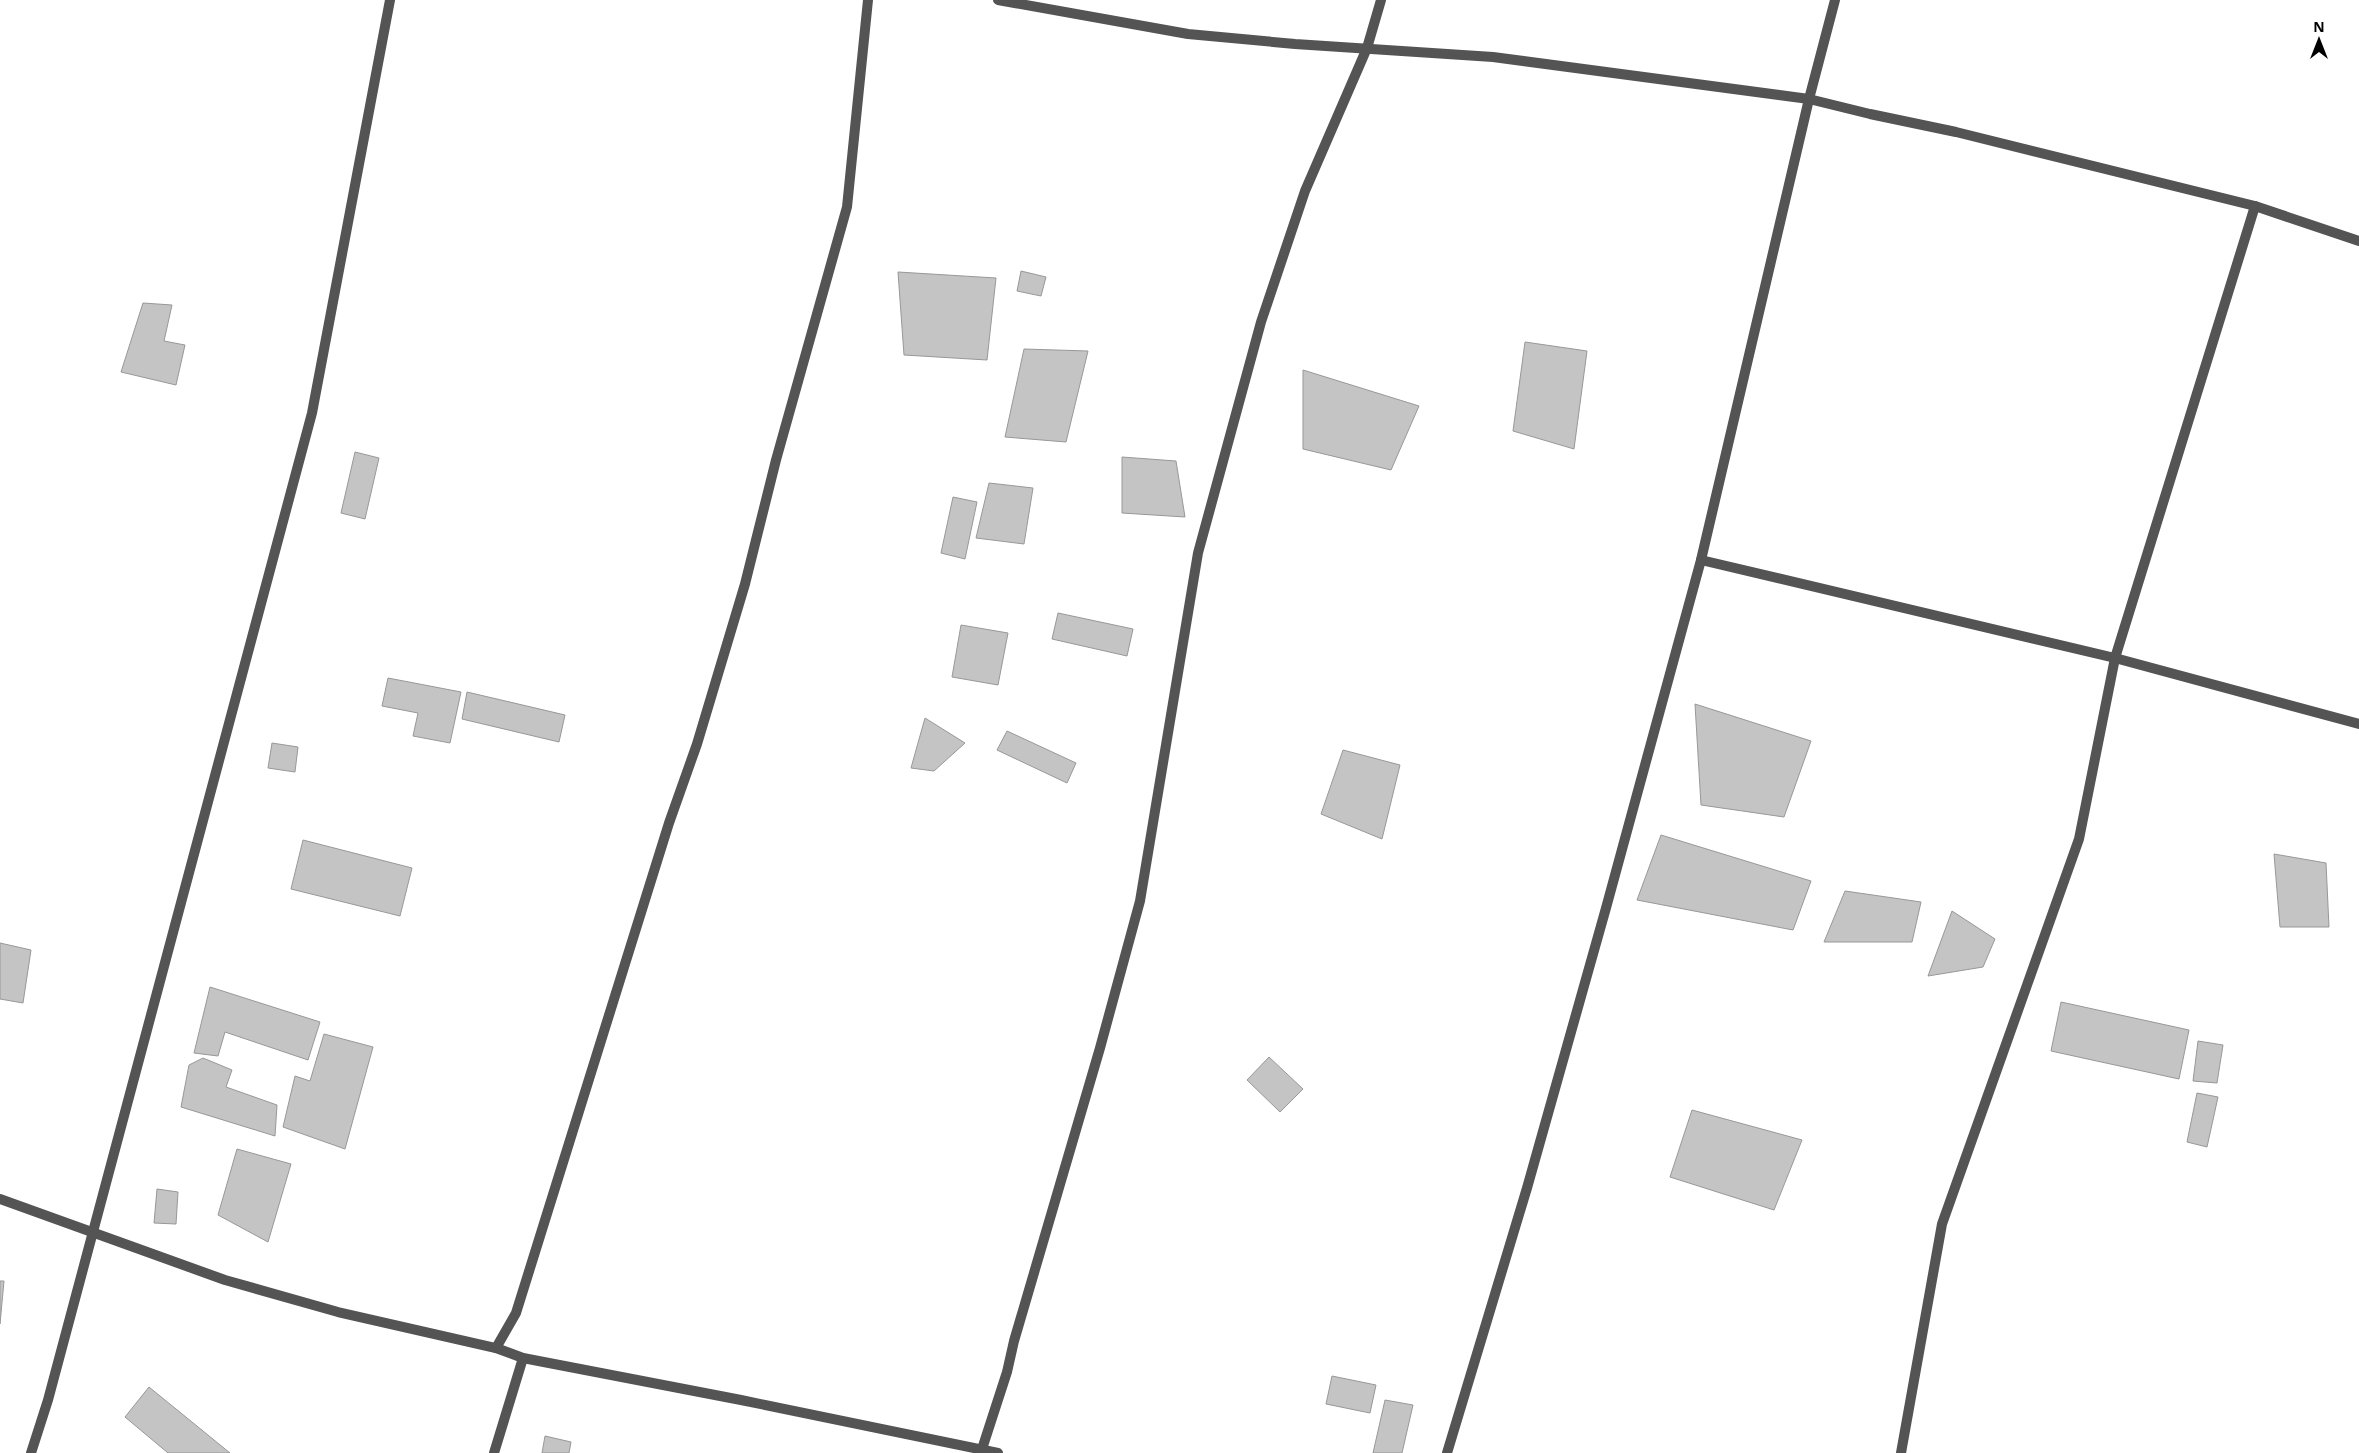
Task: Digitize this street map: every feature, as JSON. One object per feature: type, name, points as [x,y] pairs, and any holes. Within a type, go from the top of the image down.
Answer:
[{"type":"street","points":[[31,1453],[48,1400],[312,413],[390,0]]},
{"type":"street","points":[[496,1348],[516,1313],[669,823],[698,744],[745,584],[776,460],[847,207],[868,0]]},
{"type":"street","points":[[998,0],[1188,34],[1550,64],[1808,99],[1956,132],[2255,206],[2359,240]]},
{"type":"street","points":[[982,1449],[1007,1372],[1014,1341],[1095,1067],[1140,901],[1200,544],[1261,322],[1305,191],[1367,48],[1381,0]]},
{"type":"street","points":[[1447,1453],[1538,1150],[1701,560],[1808,99],[1835,0]]},
{"type":"street","points":[[1901,1453],[1942,1224],[2079,839],[2115,658],[2255,206]]},
{"type":"street","points":[[1701,560],[2115,658],[2359,724]]},
{"type":"street","points":[[0,1199],[234,1283],[338,1312],[496,1348],[523,1358],[741,1400],[998,1453]]},
{"type":"street","points":[[494,1453],[523,1358]]},
{"type":"building","points":[[1021,271],[1046,277],[1041,296],[1017,291]]},
{"type":"building","points":[[898,272],[996,278],[987,360],[904,355]]},
{"type":"building","points":[[143,303],[172,305],[164,341],[185,345],[176,385],[121,372]]},
{"type":"building","points":[[1525,342],[1587,351],[1574,449],[1513,431]]},
{"type":"building","points":[[1024,349],[1088,351],[1066,442],[1005,437]]},
{"type":"building","points":[[1303,370],[1419,406],[1391,470],[1303,449]]},
{"type":"building","points":[[355,452],[379,458],[365,519],[341,513]]},
{"type":"building","points":[[1122,457],[1176,461],[1185,517],[1122,513]]},
{"type":"building","points":[[989,483],[1033,488],[1024,544],[976,538]]},
{"type":"building","points":[[953,497],[977,502],[965,559],[941,553]]},
{"type":"building","points":[[1058,613],[1133,629],[1127,656],[1052,639]]},
{"type":"building","points":[[961,625],[1008,633],[998,685],[952,677]]},
{"type":"building","points":[[388,678],[461,692],[450,743],[413,736],[418,713],[382,706]]},
{"type":"building","points":[[467,692],[565,715],[559,742],[462,719]]},
{"type":"building","points":[[1695,704],[1811,741],[1784,817],[1701,805]]},
{"type":"building","points":[[925,718],[965,743],[934,771],[911,768]]},
{"type":"building","points":[[1007,731],[1076,763],[1067,783],[997,750]]},
{"type":"building","points":[[272,743],[298,747],[295,772],[268,768]]},
{"type":"building","points":[[1343,750],[1400,765],[1382,839],[1321,814]]},
{"type":"building","points":[[1661,835],[1811,881],[1793,930],[1637,900]]},
{"type":"building","points":[[303,840],[412,868],[400,916],[291,889]]},
{"type":"building","points":[[2274,854],[2326,863],[2329,927],[2280,927]]},
{"type":"building","points":[[1845,891],[1921,902],[1912,942],[1824,942]]},
{"type":"building","points":[[1952,911],[1995,939],[1983,967],[1928,976]]},
{"type":"building","points":[[0,943],[31,950],[23,1003],[0,999]]},
{"type":"building","points":[[210,987],[320,1022],[308,1060],[225,1032],[218,1056],[194,1053]]},
{"type":"building","points":[[2061,1002],[2189,1030],[2179,1079],[2051,1051]]},
{"type":"building","points":[[324,1034],[373,1047],[345,1149],[283,1127],[295,1076],[310,1081]]},
{"type":"building","points":[[2198,1041],[2223,1045],[2217,1083],[2193,1081]]},
{"type":"building","points":[[1269,1057],[1303,1089],[1280,1112],[1247,1080]]},
{"type":"building","points":[[203,1058],[232,1070],[226,1087],[277,1105],[275,1136],[181,1107],[189,1065]]},
{"type":"building","points":[[2197,1093],[2218,1097],[2207,1147],[2187,1142]]},
{"type":"building","points":[[1692,1110],[1802,1140],[1774,1210],[1670,1177]]},
{"type":"building","points":[[237,1149],[291,1164],[268,1242],[218,1215]]},
{"type":"building","points":[[157,1189],[178,1192],[176,1224],[154,1223]]},
{"type":"building","points":[[0,1281],[4,1281],[0,1324]]},
{"type":"building","points":[[1332,1376],[1376,1385],[1370,1413],[1326,1404]]},
{"type":"building","points":[[149,1387],[230,1453],[168,1453],[125,1417]]},
{"type":"building","points":[[1385,1400],[1413,1405],[1402,1453],[1373,1453]]},
{"type":"building","points":[[545,1436],[571,1442],[569,1453],[542,1453]]}]
